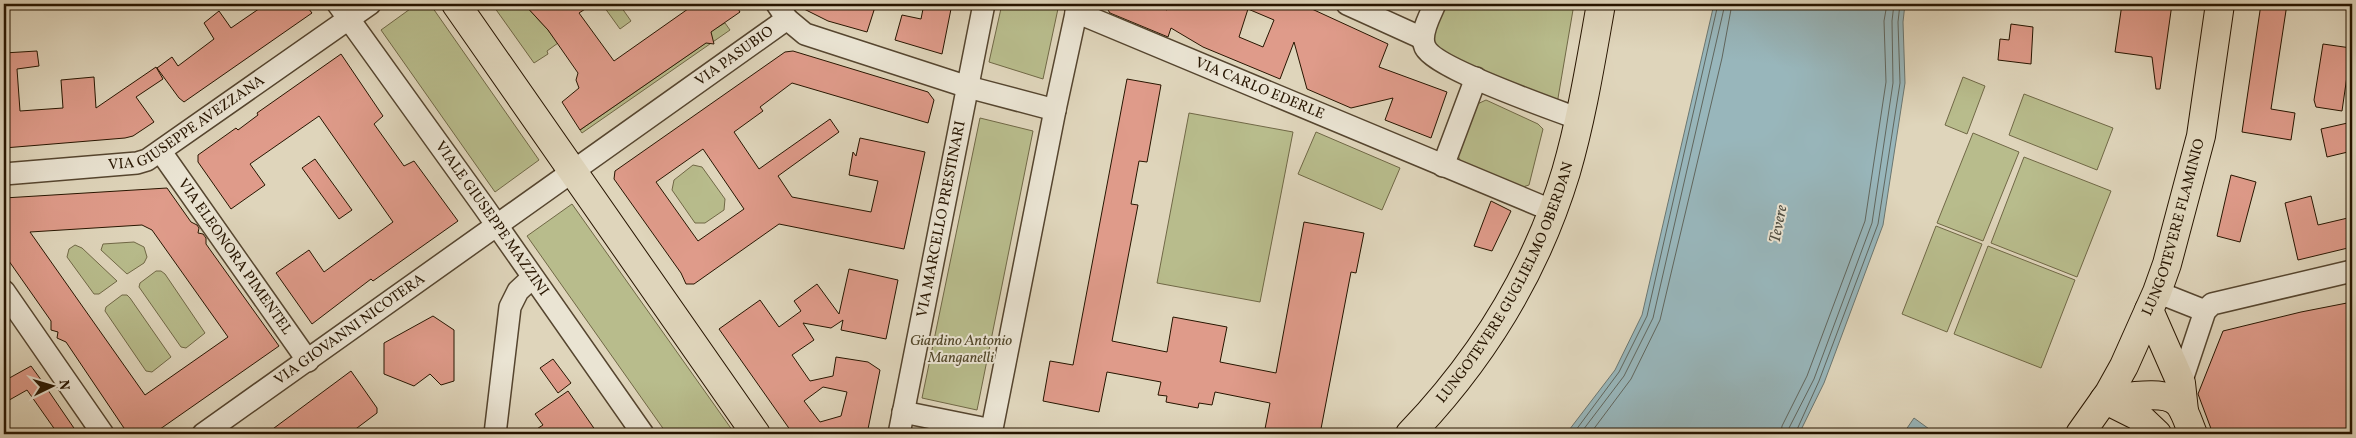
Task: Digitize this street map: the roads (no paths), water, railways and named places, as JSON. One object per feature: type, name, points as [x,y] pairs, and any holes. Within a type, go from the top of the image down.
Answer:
[{"type":"main road","points":[[456,4],[756,434]]},
{"type":"main road","name":"LUNGOTEVERE GUGLIELMO OBERDAN","points":[[1410,434],[1453,388],[1484,343],[1525,273],[1553,211],[1579,119],[1601,4]]},
{"type":"main road","name":"LUNGOTEVERE FLAMINIO","points":[[2080,434],[2104,400],[2124,366],[2153,301],[2188,189],[2201,136],[2220,4]]},
{"type":"main road","points":[[2153,301],[2181,383],[2188,423]]},
{"type":"main road","points":[[2104,400],[2163,396],[2175,400],[2188,423]]},
{"type":"main road","points":[[2104,400],[2138,416],[2156,434]]},
{"type":"street","name":"VIA GIUSEPPE AVEZZANA","points":[[4,174],[137,163],[161,152],[343,11],[370,4]]},
{"type":"street","name":"VIA MARCELLO PRESTINARI","points":[[899,434],[984,4]]},
{"type":"street","points":[[1347,4],[1422,38]]},
{"type":"street","points":[[1435,4],[1422,38],[1425,47],[1433,57],[1476,78],[1579,119]]},
{"type":"street","points":[[903,412],[992,432],[1054,110],[1077,8]]},
{"type":"street","name":"VIA CARLO EDERLE","points":[[1077,8],[1553,211]]},
{"type":"street","name":"VIALE GIUSEPPE MAZZINI","points":[[343,11],[642,434]]},
{"type":"street","name":"VIA PASUBIO","points":[[496,225],[572,172],[782,11],[805,34],[968,87]]},
{"type":"street","points":[[1444,166],[1476,78]]},
{"type":"street","points":[[968,87],[1054,110]]},
{"type":"street","name":"VIA ELEONORA PIMENTEL","points":[[161,152],[308,361]]},
{"type":"street","name":"VIA GIOVANNI NICOTERA","points":[[203,434],[308,361],[496,225]]},
{"type":"street","points":[[2181,383],[2205,311],[2216,302],[2352,271]]},
{"type":"street","points":[[495,434],[510,306],[520,288],[532,278]]},
{"type":"street","points":[[4,292],[103,434]]},
{"type":"street","points":[[2153,301],[2205,311]]},
{"type":"water","name":"Tevere","points":[[1714,4],[1905,4],[1903,22],[1905,83],[1883,225],[1824,383],[1799,434],[1566,434],[1615,370],[1642,315]]},
{"type":"water","points":[[1914,418],[1936,434],[1903,434]]},
{"type":"park label","name":"Giardino Antonio Manganelli","points":[[961,350]]}]
